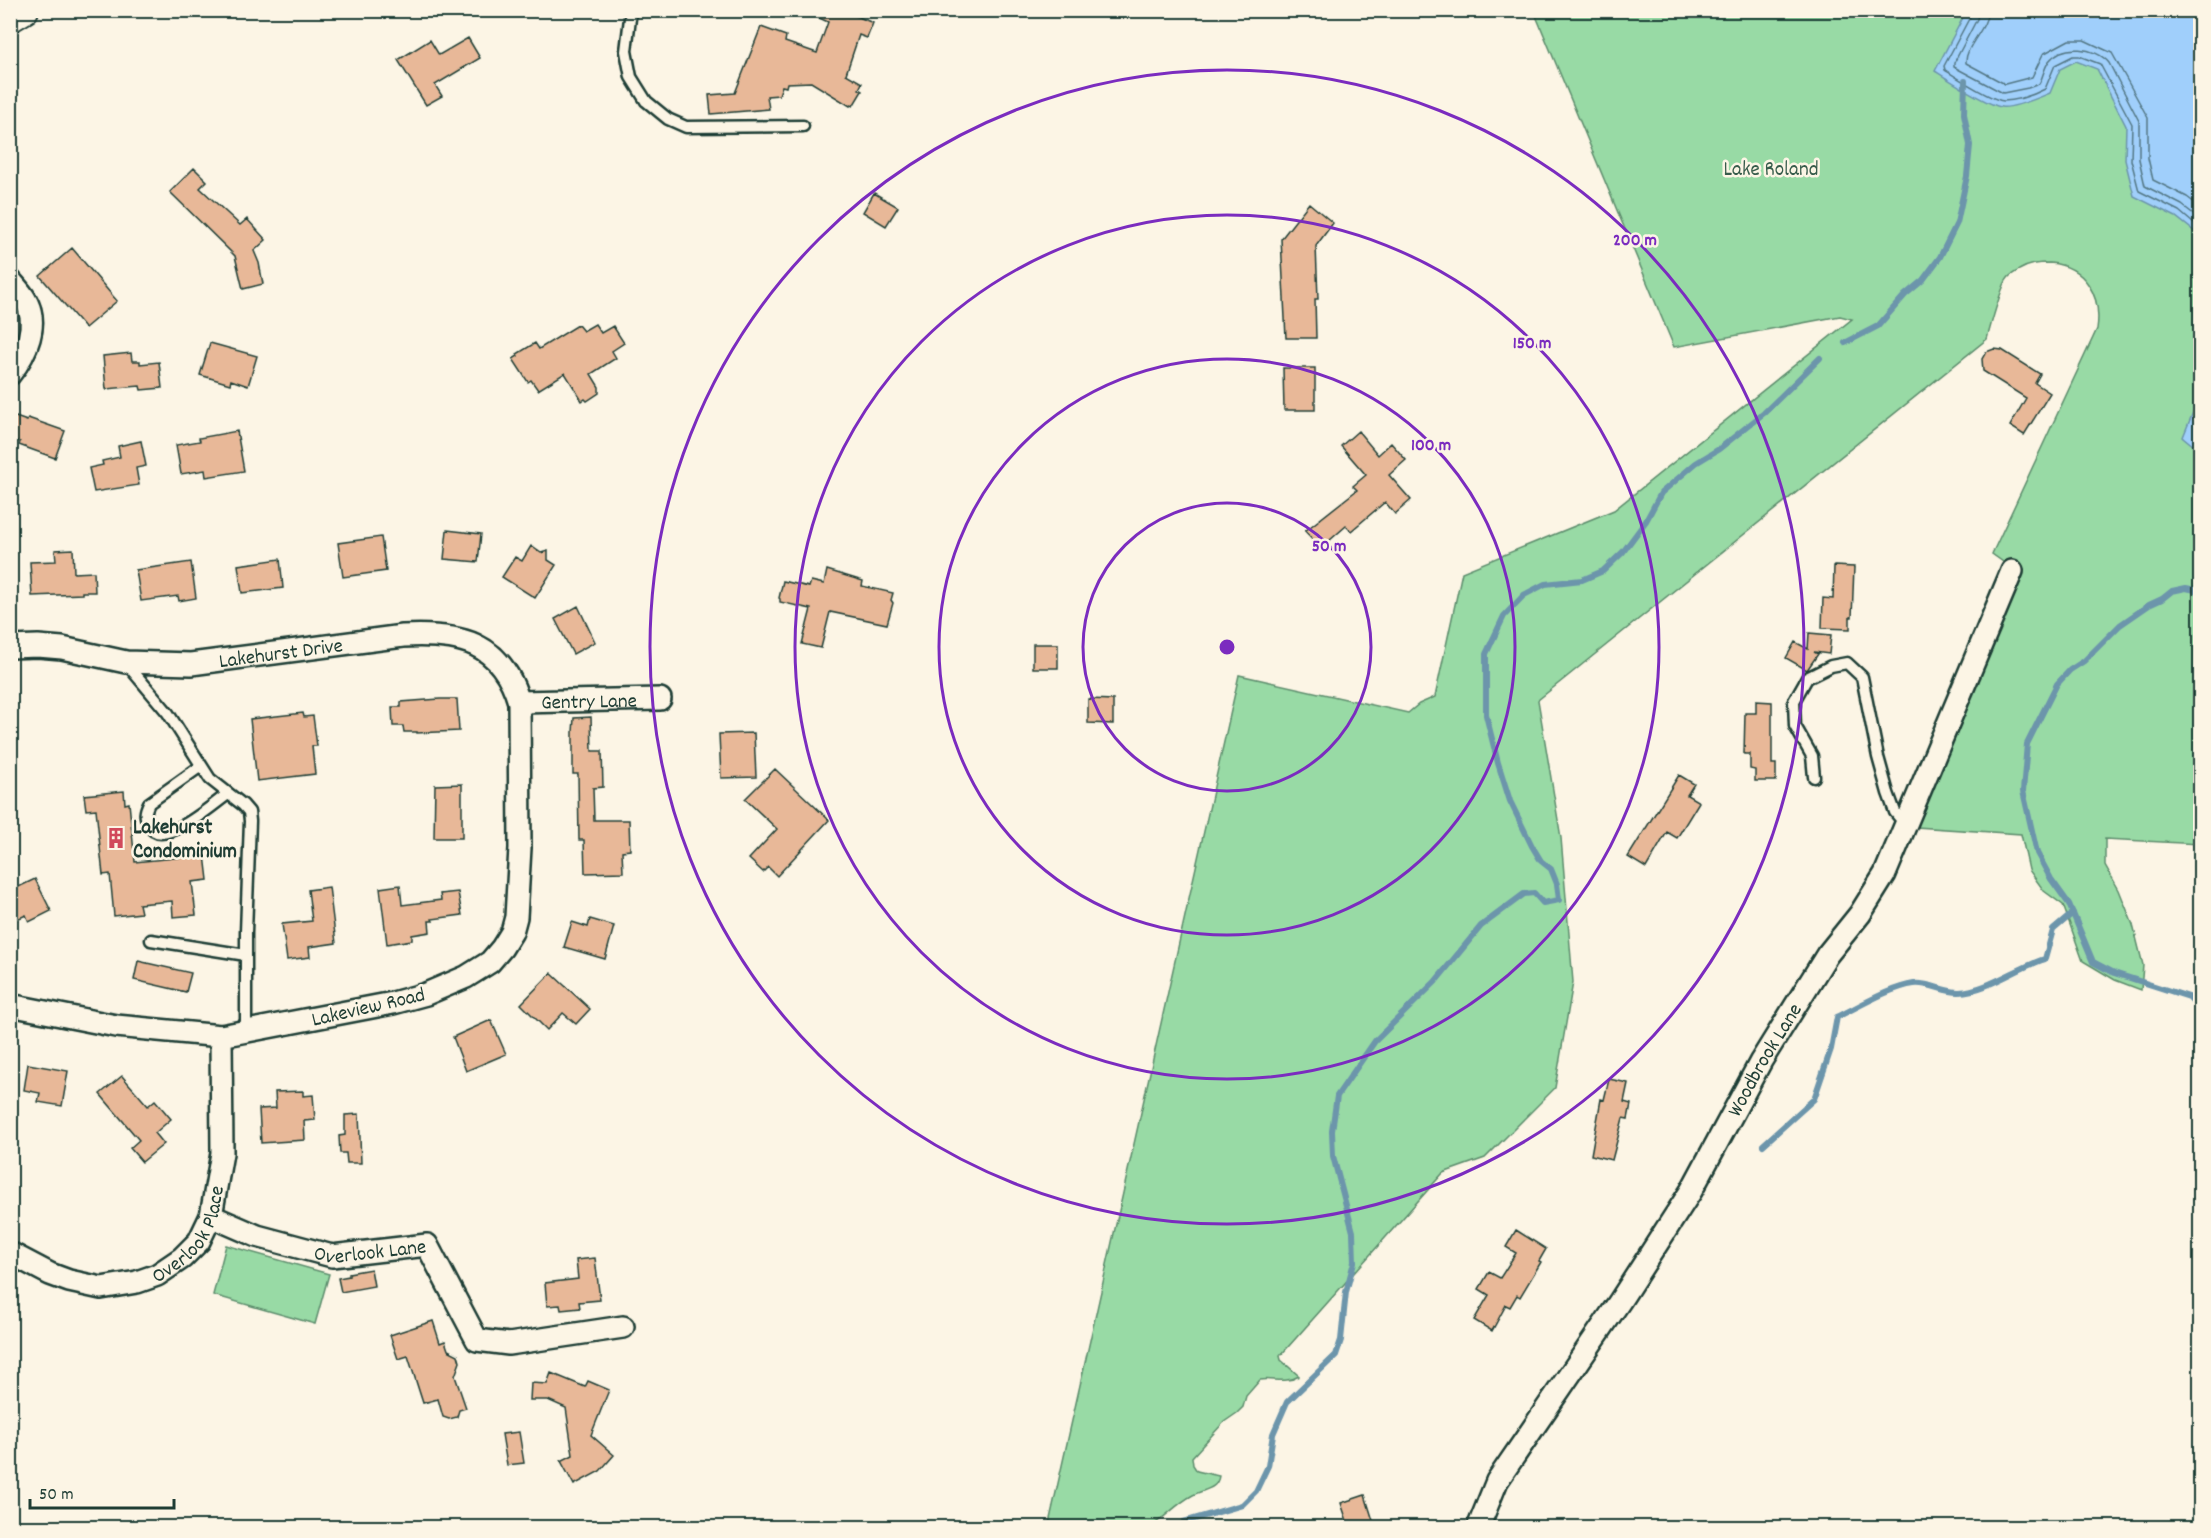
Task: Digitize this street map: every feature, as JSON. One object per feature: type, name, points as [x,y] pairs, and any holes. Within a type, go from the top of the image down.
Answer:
[{"type":"street","points":[[10,19],[25,10]]},
{"type":"street","points":[[10,280],[27,300],[32,322],[24,357],[10,374]]},
{"type":"street","name":"Woodbrook Lane","points":[[1478,1527],[1497,1480],[1620,1301],[1678,1211],[1743,1098],[1761,1061],[1827,955],[1860,914],[1885,874],[2012,571]]},
{"type":"street","name":"Lakehurst Drive","points":[[10,647],[62,648],[126,662],[191,664],[433,634],[454,637],[483,648],[500,664],[514,683],[519,702]]},
{"type":"street","name":"Gentry Lane","points":[[519,702],[660,699]]},
{"type":"street","name":"Lakeview Road","points":[[10,1005],[116,1026],[221,1036],[393,1003],[426,994],[466,977],[490,962],[502,948],[514,925],[519,891],[519,702]]},
{"type":"street","name":"Overlook Place","points":[[10,1253],[50,1274],[101,1288],[137,1282],[157,1275],[182,1258],[199,1241],[211,1216],[222,1153],[221,1036]]},
{"type":"street","name":"Overlook Lane","points":[[211,1216],[257,1236],[332,1256],[427,1245],[477,1340],[509,1344],[623,1327]]},
{"type":"lane","points":[[631,10],[626,51],[631,77],[646,101],[668,118],[686,127],[803,126]]},
{"type":"lane","points":[[126,662],[168,713],[210,779],[249,812],[246,1032]]},
{"type":"lane","points":[[1814,777],[1812,756],[1795,726],[1794,701],[1807,678],[1831,666],[1846,663],[1862,677],[1878,757],[1888,793],[1895,812],[1905,824]]},
{"type":"lane","points":[[201,766],[149,803],[145,812],[151,830],[159,834],[175,831],[228,794]]},
{"type":"lane","points":[[151,940],[246,955]]},
{"type":"green space","name":"Lake Roland","points":[[1534,11],[2200,11],[2200,844],[2105,839],[2105,865],[2119,890],[2133,925],[2143,965],[2141,990],[2115,980],[2083,961],[2063,905],[2044,891],[2029,870],[2021,834],[1901,826],[2017,572],[1992,554],[2097,329],[2097,305],[2094,294],[2082,276],[2062,265],[2050,263],[2030,265],[2009,277],[2005,282],[1987,339],[1538,700],[1561,838],[1573,982],[1555,1088],[1485,1158],[1443,1173],[1280,1356],[1281,1360],[1299,1376],[1285,1380],[1260,1380],[1246,1396],[1243,1407],[1224,1422],[1192,1457],[1197,1471],[1219,1476],[1213,1487],[1187,1499],[1150,1527],[1048,1528],[1239,675],[1408,713],[1419,704],[1435,697],[1462,572],[1614,510],[1852,319],[1840,316],[1674,347]]},
{"type":"green space","points":[[226,1245],[329,1274],[315,1324],[213,1295]]},
{"type":"water","points":[[1967,10],[2200,11],[2200,245],[2195,232],[2176,217],[2134,196],[2125,160],[2126,126],[2097,69],[2076,61],[2060,69],[2050,93],[2026,103],[2006,107],[1987,102],[1935,71]]},
{"type":"water","points":[[2200,395],[2200,451],[2183,437]]},
{"type":"building","points":[[802,10],[856,10],[854,15],[873,23],[867,38],[859,35],[846,74],[862,83],[859,89],[862,91],[853,106],[811,82],[787,83],[786,87],[782,86],[779,95],[767,96],[769,109],[711,114],[709,95],[735,93],[761,27],[786,36],[785,42],[817,53],[828,22]]},
{"type":"building","points":[[468,38],[480,58],[435,85],[442,96],[426,105],[398,60],[430,40],[439,55]]},
{"type":"building","points":[[194,168],[207,181],[200,188],[240,225],[247,219],[266,240],[254,251],[263,284],[243,289],[235,256],[170,192]]},
{"type":"building","points":[[874,193],[898,207],[886,226],[863,212]]},
{"type":"building","points":[[1309,203],[1333,223],[1316,246],[1318,299],[1315,299],[1316,338],[1286,338],[1281,239]]},
{"type":"building","points":[[72,248],[117,301],[85,328],[40,276]]},
{"type":"building","points":[[595,324],[601,333],[613,326],[624,343],[612,351],[616,358],[591,374],[599,387],[599,393],[587,401],[585,399],[582,401],[565,373],[538,390],[531,380],[528,382],[513,359],[535,343],[539,349],[578,325],[583,331]]},
{"type":"building","points":[[210,343],[257,356],[248,386],[231,380],[230,384],[200,375]]},
{"type":"building","points":[[1994,349],[2002,350],[2040,374],[2035,383],[2050,393],[2024,435],[2010,426],[2026,398],[1983,371],[1982,359],[1986,352]]},
{"type":"building","points":[[131,353],[132,361],[140,361],[140,364],[159,362],[162,388],[141,390],[140,386],[106,389],[103,356]]},
{"type":"building","points":[[1283,368],[1315,368],[1315,410],[1284,410]]},
{"type":"building","points":[[10,415],[27,421],[28,418],[65,431],[55,458],[19,445],[20,442],[10,439]]},
{"type":"building","points":[[237,431],[244,471],[206,477],[205,470],[181,474],[176,445]]},
{"type":"building","points":[[1358,431],[1378,455],[1391,443],[1406,460],[1389,475],[1411,500],[1395,514],[1385,502],[1351,531],[1346,526],[1321,548],[1305,531],[1357,490],[1353,486],[1366,475],[1341,446]]},
{"type":"building","points":[[141,441],[146,466],[136,468],[139,485],[94,492],[89,468],[103,465],[102,461],[120,457],[118,446]]},
{"type":"building","points":[[447,530],[481,534],[478,562],[444,559]]},
{"type":"building","points":[[381,537],[386,571],[343,577],[338,543]]},
{"type":"building","points":[[531,546],[541,553],[548,551],[548,560],[556,565],[535,598],[502,577],[515,557],[522,561]]},
{"type":"building","points":[[73,549],[74,573],[94,572],[95,592],[32,596],[30,562],[56,561],[55,550]]},
{"type":"building","points":[[280,559],[283,588],[242,593],[238,565]]},
{"type":"building","points":[[191,562],[196,598],[179,601],[178,596],[141,601],[136,570]]},
{"type":"building","points":[[1834,566],[1854,567],[1850,629],[1822,628],[1823,598],[1833,599]]},
{"type":"building","points":[[827,570],[863,581],[862,586],[893,593],[891,600],[893,603],[887,624],[830,612],[821,648],[802,644],[811,609],[780,602],[783,581],[809,587],[811,581],[824,584]]},
{"type":"building","points":[[578,606],[595,642],[573,654],[555,619]]},
{"type":"building","points":[[1809,633],[1831,635],[1829,654],[1814,652],[1818,654],[1807,670],[1786,658],[1795,642],[1808,649]]},
{"type":"building","points":[[1033,644],[1058,644],[1058,668],[1033,668]]},
{"type":"building","points":[[457,699],[459,731],[417,733],[404,732],[403,726],[393,726],[392,707],[401,707],[401,702]]},
{"type":"building","points":[[1088,699],[1113,700],[1113,724],[1088,723]]},
{"type":"building","points":[[1756,701],[1772,702],[1772,764],[1776,764],[1776,781],[1755,781],[1755,770],[1750,769],[1750,754],[1744,754],[1745,713],[1756,713]]},
{"type":"building","points":[[303,713],[304,717],[313,716],[317,746],[312,746],[315,774],[257,781],[250,719]]},
{"type":"building","points":[[591,717],[592,751],[602,751],[603,787],[593,788],[594,820],[629,820],[630,850],[622,851],[623,872],[585,873],[584,840],[579,840],[578,774],[573,774],[573,732],[574,718]]},
{"type":"building","points":[[754,733],[756,777],[721,778],[719,734]]},
{"type":"building","points":[[775,769],[829,820],[777,876],[768,867],[763,872],[749,859],[777,829],[745,799]]},
{"type":"building","points":[[1679,775],[1694,784],[1687,795],[1699,802],[1677,838],[1667,832],[1646,868],[1628,857]]},
{"type":"building","points":[[462,784],[462,838],[434,838],[435,785]]},
{"type":"building","name":"Lakehurst Condominium","points":[[124,791],[125,804],[129,803],[135,862],[205,855],[208,880],[192,882],[196,915],[173,917],[172,901],[139,904],[141,913],[114,916],[110,874],[103,875],[96,809],[86,810],[84,795]]},
{"type":"building","points":[[35,879],[51,911],[29,922],[26,915],[10,922],[10,891]]},
{"type":"building","points":[[400,885],[402,905],[441,900],[440,894],[458,892],[462,915],[432,919],[433,921],[429,921],[430,932],[412,935],[412,940],[387,944],[380,888]]},
{"type":"building","points":[[329,887],[336,943],[309,947],[310,957],[287,960],[282,924],[312,921],[308,890]]},
{"type":"building","points":[[590,919],[614,926],[605,959],[564,947],[572,922],[588,927]]},
{"type":"building","points":[[138,961],[191,973],[186,992],[134,980]]},
{"type":"building","points":[[551,973],[590,1009],[576,1024],[563,1013],[547,1030],[521,1004]]},
{"type":"building","points":[[491,1020],[506,1054],[466,1071],[453,1037]]},
{"type":"building","points":[[28,1064],[68,1071],[62,1106],[38,1102],[40,1093],[24,1090]]},
{"type":"building","points":[[122,1076],[148,1106],[155,1100],[171,1119],[155,1133],[164,1144],[142,1162],[130,1148],[139,1140],[100,1094]]},
{"type":"building","points":[[1609,1079],[1628,1083],[1624,1102],[1631,1104],[1628,1119],[1623,1118],[1612,1160],[1591,1155],[1601,1099],[1604,1100]]},
{"type":"building","points":[[303,1091],[303,1096],[313,1095],[315,1120],[304,1121],[305,1140],[261,1143],[259,1109],[276,1108],[275,1092]]},
{"type":"building","points":[[359,1114],[361,1163],[347,1163],[346,1153],[340,1153],[339,1136],[345,1135],[345,1115]]},
{"type":"building","points":[[1516,1230],[1546,1249],[1520,1297],[1517,1295],[1510,1307],[1506,1305],[1492,1331],[1474,1320],[1489,1295],[1479,1289],[1489,1272],[1500,1278],[1516,1253],[1506,1247]]},
{"type":"building","points":[[595,1258],[600,1300],[579,1302],[580,1308],[561,1310],[560,1305],[547,1306],[545,1283],[578,1279],[576,1260]]},
{"type":"building","points":[[371,1269],[374,1286],[341,1292],[338,1278],[349,1276],[349,1273]]},
{"type":"building","points":[[433,1321],[440,1343],[445,1341],[448,1350],[458,1355],[460,1362],[455,1376],[466,1408],[459,1410],[457,1417],[449,1419],[443,1417],[438,1399],[423,1403],[408,1356],[398,1359],[390,1335]]},
{"type":"building","points":[[551,1373],[585,1387],[588,1381],[609,1390],[591,1435],[614,1455],[600,1471],[574,1485],[561,1461],[573,1455],[566,1408],[548,1400],[530,1400],[531,1383],[547,1384]]},
{"type":"building","points":[[519,1432],[524,1463],[507,1465],[502,1434]]},
{"type":"building","points":[[1365,1495],[1375,1527],[1349,1527],[1341,1503]]},
{"type":"waterway","points":[[1845,343],[1878,326],[1905,295],[1923,280],[1940,257],[1957,223],[1967,176],[1970,145],[1964,114],[1965,81]]},
{"type":"waterway","points":[[1179,1528],[1184,1522],[1242,1505],[1256,1491],[1268,1466],[1273,1434],[1287,1402],[1336,1355],[1341,1340],[1346,1292],[1354,1262],[1353,1232],[1333,1156],[1332,1131],[1337,1096],[1375,1041],[1435,982],[1481,926],[1524,894],[1534,893],[1543,903],[1559,900],[1557,884],[1551,869],[1541,861],[1510,801],[1486,715],[1486,654],[1504,616],[1524,595],[1545,584],[1582,580],[1603,571],[1623,552],[1646,521],[1661,493],[1696,463],[1719,449],[1764,413],[1820,358]]},
{"type":"waterway","points":[[2200,591],[2186,588],[2172,591],[2149,605],[2120,625],[2057,684],[2027,744],[2023,791],[2037,853],[2051,879],[2069,904],[2093,962],[2114,973],[2189,997],[2200,1008]]},
{"type":"waterway","points":[[1763,1145],[1814,1099],[1831,1049],[1837,1017],[1885,993],[1914,984],[1959,992],[1980,988],[2045,959],[2053,930],[2073,913]]},
{"type":"place","name":"Lakehurst Condominium","points":[[116,838]]}]
